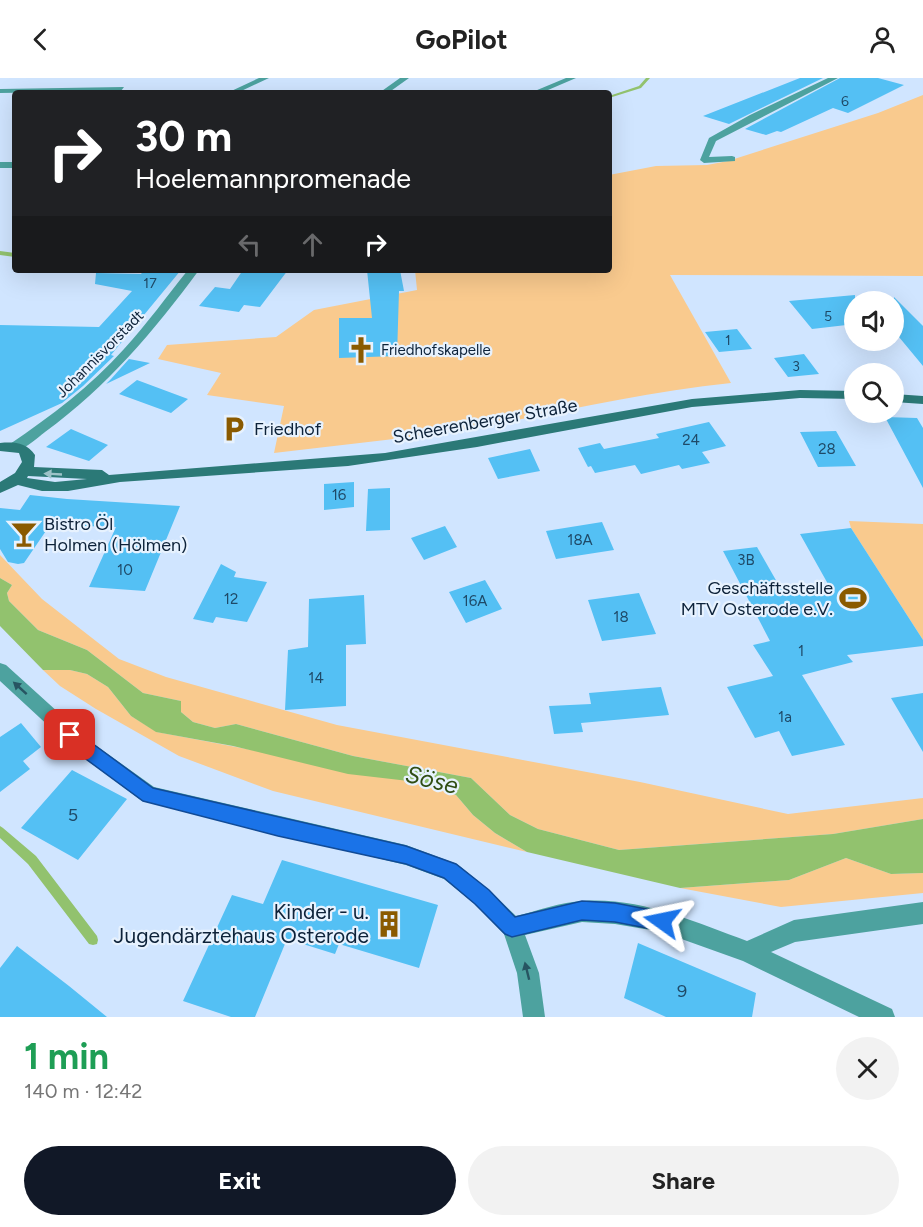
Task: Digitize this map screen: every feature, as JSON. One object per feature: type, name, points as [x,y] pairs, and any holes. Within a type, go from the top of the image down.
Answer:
[{"type":"main road","name":"Scheerenberger Straße","points":[[22,476],[30,486],[58,487],[92,484],[120,477],[312,467],[503,439],[618,414],[697,401],[771,395],[844,395]]},
{"type":"main road","points":[[904,399],[923,400]]},
{"type":"main road","points":[[0,447],[15,447],[24,450],[30,455],[31,462],[22,476],[0,488]]},
{"type":"street","points":[[238,90],[265,78]]},
{"type":"street","points":[[387,90],[405,78]]},
{"type":"street","points":[[542,90],[572,78]]},
{"type":"street","points":[[732,159],[704,160],[712,140],[753,117],[834,78]]},
{"type":"street","points":[[60,90],[121,89]]},
{"type":"street","name":"Johannisvorstadt","points":[[15,447],[75,403],[97,383],[144,334],[192,273]]},
{"type":"street","points":[[0,670],[85,748],[149,795],[278,827],[406,855],[450,871],[482,897],[512,927],[528,973],[534,1017]]},
{"type":"street","points":[[512,927],[582,911],[615,913],[662,921],[747,952],[884,1017]]},
{"type":"street","points":[[747,952],[794,931],[923,913]]},
{"type":"shaded area","points":[[923,95],[923,276],[670,275],[731,383],[642,396],[469,429],[274,453],[284,406],[207,395],[221,373],[158,359],[167,345],[276,337],[314,310],[417,290],[415,273],[612,273],[612,174],[656,166],[707,165],[728,161],[878,113]]},
{"type":"shaded area","points":[[849,521],[923,524],[923,640],[851,528]]},
{"type":"shaded area","points":[[0,555],[42,599],[119,659],[166,677],[337,725],[640,782],[788,814],[923,798],[923,819],[833,834],[619,850],[538,829],[510,815],[471,778],[353,756],[236,724],[215,728],[193,722],[181,712],[181,701],[143,693],[87,650],[38,630],[9,601],[7,593],[12,585],[0,578]]},
{"type":"shaded area","points":[[43,670],[70,670],[87,674],[108,687],[131,716],[157,732],[426,783],[456,795],[473,815],[495,833],[527,852],[273,791],[179,756],[96,709],[60,686]]},
{"type":"shaded area","points":[[846,858],[891,874],[923,873],[923,893],[781,907],[680,888],[789,880]]},
{"type":"water","name":"Söse","points":[[0,578],[12,585],[7,593],[9,601],[38,630],[87,650],[143,693],[181,701],[181,712],[193,722],[215,728],[236,724],[353,756],[471,778],[510,815],[538,829],[619,850],[833,834],[923,819],[923,873],[891,874],[846,858],[789,880],[680,888],[527,852],[495,833],[473,815],[456,795],[426,783],[348,774],[233,746],[156,732],[131,716],[108,687],[87,674],[70,670],[43,670],[0,626]]},
{"type":"building","points":[[800,78],[823,78],[729,124],[703,116]]},
{"type":"building","points":[[840,78],[878,78],[904,85],[848,113],[833,108],[781,132],[766,135],[745,129]]},
{"type":"building","points":[[96,273],[179,273],[111,355],[114,356],[83,386],[62,403],[0,431],[0,325],[99,327],[132,291],[95,284]]},
{"type":"building","points":[[241,273],[286,273],[260,307],[244,305],[239,312],[199,306],[215,287],[230,289]]},
{"type":"building","points":[[367,273],[401,273],[404,291],[399,291],[397,356],[339,358],[339,318],[372,318]]},
{"type":"building","points":[[844,296],[844,325],[812,329],[789,301]]},
{"type":"building","points":[[904,307],[923,326],[923,366],[904,343]]},
{"type":"building","points":[[737,329],[752,349],[719,352],[705,332]]},
{"type":"building","points":[[804,354],[819,374],[788,377],[774,358]]},
{"type":"building","points":[[129,359],[150,363],[106,384],[111,379]]},
{"type":"building","points":[[137,380],[188,399],[171,413],[119,394]]},
{"type":"building","points":[[904,418],[917,418],[923,428],[923,488],[888,423],[904,423]]},
{"type":"building","points":[[709,422],[726,446],[702,452],[710,463],[682,469],[679,465],[641,474],[635,465],[595,473],[591,466],[588,467],[578,448],[600,443],[604,449],[659,438],[656,434]]},
{"type":"building","points":[[71,429],[108,445],[89,461],[46,447]]},
{"type":"building","points":[[836,431],[856,466],[818,467],[800,432]]},
{"type":"building","points":[[530,449],[540,471],[498,479],[488,458]]},
{"type":"building","points":[[354,482],[354,507],[324,510],[324,484]]},
{"type":"building","points":[[390,488],[390,530],[366,531],[368,489]]},
{"type":"building","points":[[30,495],[180,506],[145,591],[89,587],[116,527],[50,525],[24,563],[8,562],[0,549],[0,508],[20,510]]},
{"type":"building","points":[[602,522],[614,550],[556,559],[546,531]]},
{"type":"building","points":[[445,526],[457,547],[424,560],[411,538]]},
{"type":"building","points":[[851,528],[923,640],[923,646],[847,655],[853,662],[802,675],[845,745],[792,756],[779,731],[755,738],[727,687],[773,676],[753,645],[770,641],[723,551],[757,547],[781,589],[828,584],[800,534]]},
{"type":"building","points":[[221,564],[236,572],[234,577],[267,582],[247,622],[216,617],[213,623],[193,619]]},
{"type":"building","points":[[485,580],[502,609],[466,623],[449,592]]},
{"type":"building","points":[[639,593],[656,634],[602,641],[588,600]]},
{"type":"building","points":[[364,595],[366,644],[346,645],[346,706],[285,710],[288,650],[308,647],[309,599]]},
{"type":"building","points":[[661,687],[669,715],[581,723],[583,732],[554,734],[549,706],[591,704],[589,693]]},
{"type":"building","points":[[923,693],[923,752],[891,698]]},
{"type":"building","points":[[21,723],[41,747],[23,761],[30,769],[0,792],[0,737]]},
{"type":"building","points":[[72,770],[127,799],[78,860],[21,828]]},
{"type":"building","points":[[282,860],[438,905],[419,968],[339,944],[335,954],[287,939],[255,1017],[231,1017],[183,1001],[232,895],[263,904]]},
{"type":"building","points":[[638,943],[756,993],[752,1017],[666,1017],[624,998]]},
{"type":"building","points":[[17,946],[107,1017],[0,1017],[0,968]]},
{"type":"waterway","points":[[612,96],[640,87],[648,78]]},
{"type":"waterway","points":[[0,253],[12,255]]},
{"type":"waterway","points":[[0,831],[32,860],[93,940]]},
{"type":"place","name":"Friedhofskapelle","points":[[361,350]]},
{"type":"place","name":"Friedhof","points":[[234,429]]},
{"type":"place","name":"Bistro Öl Holmen (Hölmen)","points":[[24,534]]},
{"type":"place","name":"Geschäftsstelle MTV Osterode e.V.","points":[[853,598]]},
{"type":"place","name":"Kinder - u. Jugendärztehaus Osterode","points":[[389,924]]},
{"type":"route","points":[[70,735],[149,795],[278,827],[406,855],[450,871],[482,897],[512,927],[582,911],[615,913],[662,921]]}]
